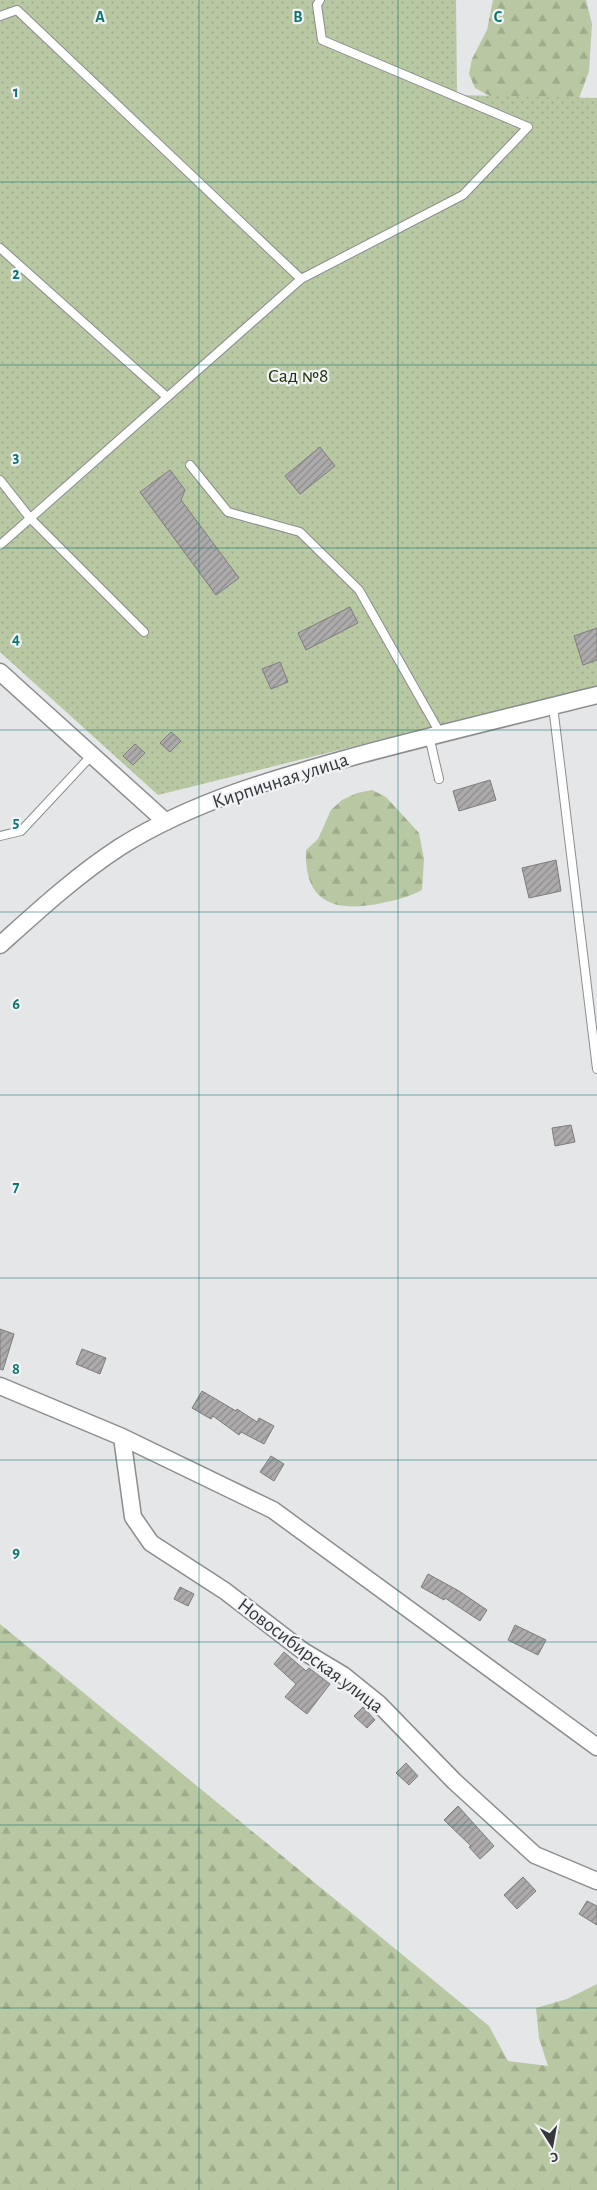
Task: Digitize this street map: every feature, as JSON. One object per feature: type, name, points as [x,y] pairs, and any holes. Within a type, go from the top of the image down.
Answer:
[{"type":"street","points":[[0,672],[166,822]]},
{"type":"street","name":"Кирпичная улица","points":[[0,945],[79,876],[121,847],[166,822],[218,798],[273,778],[434,735],[597,696]]},
{"type":"street","points":[[0,1386],[122,1437],[274,1510],[597,1747]]},
{"type":"street","name":"Новосибирская улица","points":[[122,1437],[133,1518],[151,1543],[225,1591],[303,1651],[343,1676],[379,1704],[454,1781],[535,1855],[597,1881]]},
{"type":"lane","points":[[0,545],[301,279],[463,195],[528,127],[322,40],[317,5],[320,0]]},
{"type":"lane","points":[[0,16],[17,10],[301,279]]},
{"type":"lane","points":[[0,248],[168,397]]},
{"type":"lane","points":[[190,465],[228,512],[300,532],[358,590],[434,735],[439,779]]},
{"type":"lane","points":[[0,480],[30,518],[144,632]]},
{"type":"lane","points":[[552,706],[597,1069]]},
{"type":"lane","points":[[0,836],[21,831],[92,755]]},
{"type":"green space","name":"Сад №8","points":[[0,0],[456,0],[457,95],[597,98],[597,686],[158,795],[0,652]]},
{"type":"green space","points":[[493,0],[586,0],[592,24],[589,71],[578,101],[503,103],[475,88],[469,74],[472,59],[487,30]]},
{"type":"green space","points":[[372,790],[386,797],[419,833],[424,859],[422,890],[397,899],[365,906],[337,905],[317,893],[310,882],[306,850],[318,839],[331,810],[342,800],[357,793]]},
{"type":"green space","points":[[0,1624],[489,2026],[508,2061],[548,2066],[539,2038],[536,2008],[567,1999],[597,1984],[597,2190],[0,2190]]},
{"type":"building","points":[[320,447],[335,466],[300,494],[285,476]]},
{"type":"building","points":[[170,470],[185,490],[181,500],[239,578],[216,595],[140,492]]},
{"type":"building","points":[[350,607],[358,623],[306,650],[298,633]]},
{"type":"building","points":[[597,628],[597,660],[583,665],[574,636]]},
{"type":"building","points":[[280,662],[288,682],[271,689],[262,669]]},
{"type":"building","points":[[171,732],[181,741],[170,752],[160,743]]},
{"type":"building","points":[[135,744],[145,753],[133,765],[123,756]]},
{"type":"building","points":[[490,780],[496,800],[459,811],[453,791]]},
{"type":"building","points":[[556,860],[561,891],[529,898],[522,868]]},
{"type":"building","points":[[571,1125],[575,1142],[555,1146],[552,1128]]},
{"type":"building","points":[[0,1329],[14,1334],[3,1370],[0,1369]]},
{"type":"building","points":[[82,1349],[106,1358],[100,1374],[76,1364]]},
{"type":"building","points":[[202,1391],[236,1411],[237,1409],[257,1422],[259,1418],[274,1426],[264,1444],[241,1432],[239,1435],[213,1416],[211,1419],[192,1408]]},
{"type":"building","points":[[271,1456],[284,1464],[274,1481],[260,1472]]},
{"type":"building","points":[[428,1574],[459,1591],[487,1610],[480,1621],[445,1598],[444,1600],[421,1587]]},
{"type":"building","points":[[180,1587],[194,1594],[188,1606],[174,1599]]},
{"type":"building","points":[[515,1625],[546,1640],[538,1655],[508,1640]]},
{"type":"building","points":[[284,1652],[306,1671],[309,1668],[330,1684],[307,1714],[285,1697],[296,1684],[274,1664]]},
{"type":"building","points":[[363,1707],[375,1720],[367,1728],[354,1716]]},
{"type":"building","points":[[406,1763],[418,1776],[409,1785],[396,1773]]},
{"type":"building","points":[[458,1806],[494,1846],[480,1859],[469,1847],[471,1846],[444,1820]]},
{"type":"building","points":[[523,1877],[536,1891],[517,1909],[504,1895]]},
{"type":"building","points":[[587,1901],[597,1906],[597,1925],[579,1914]]}]
